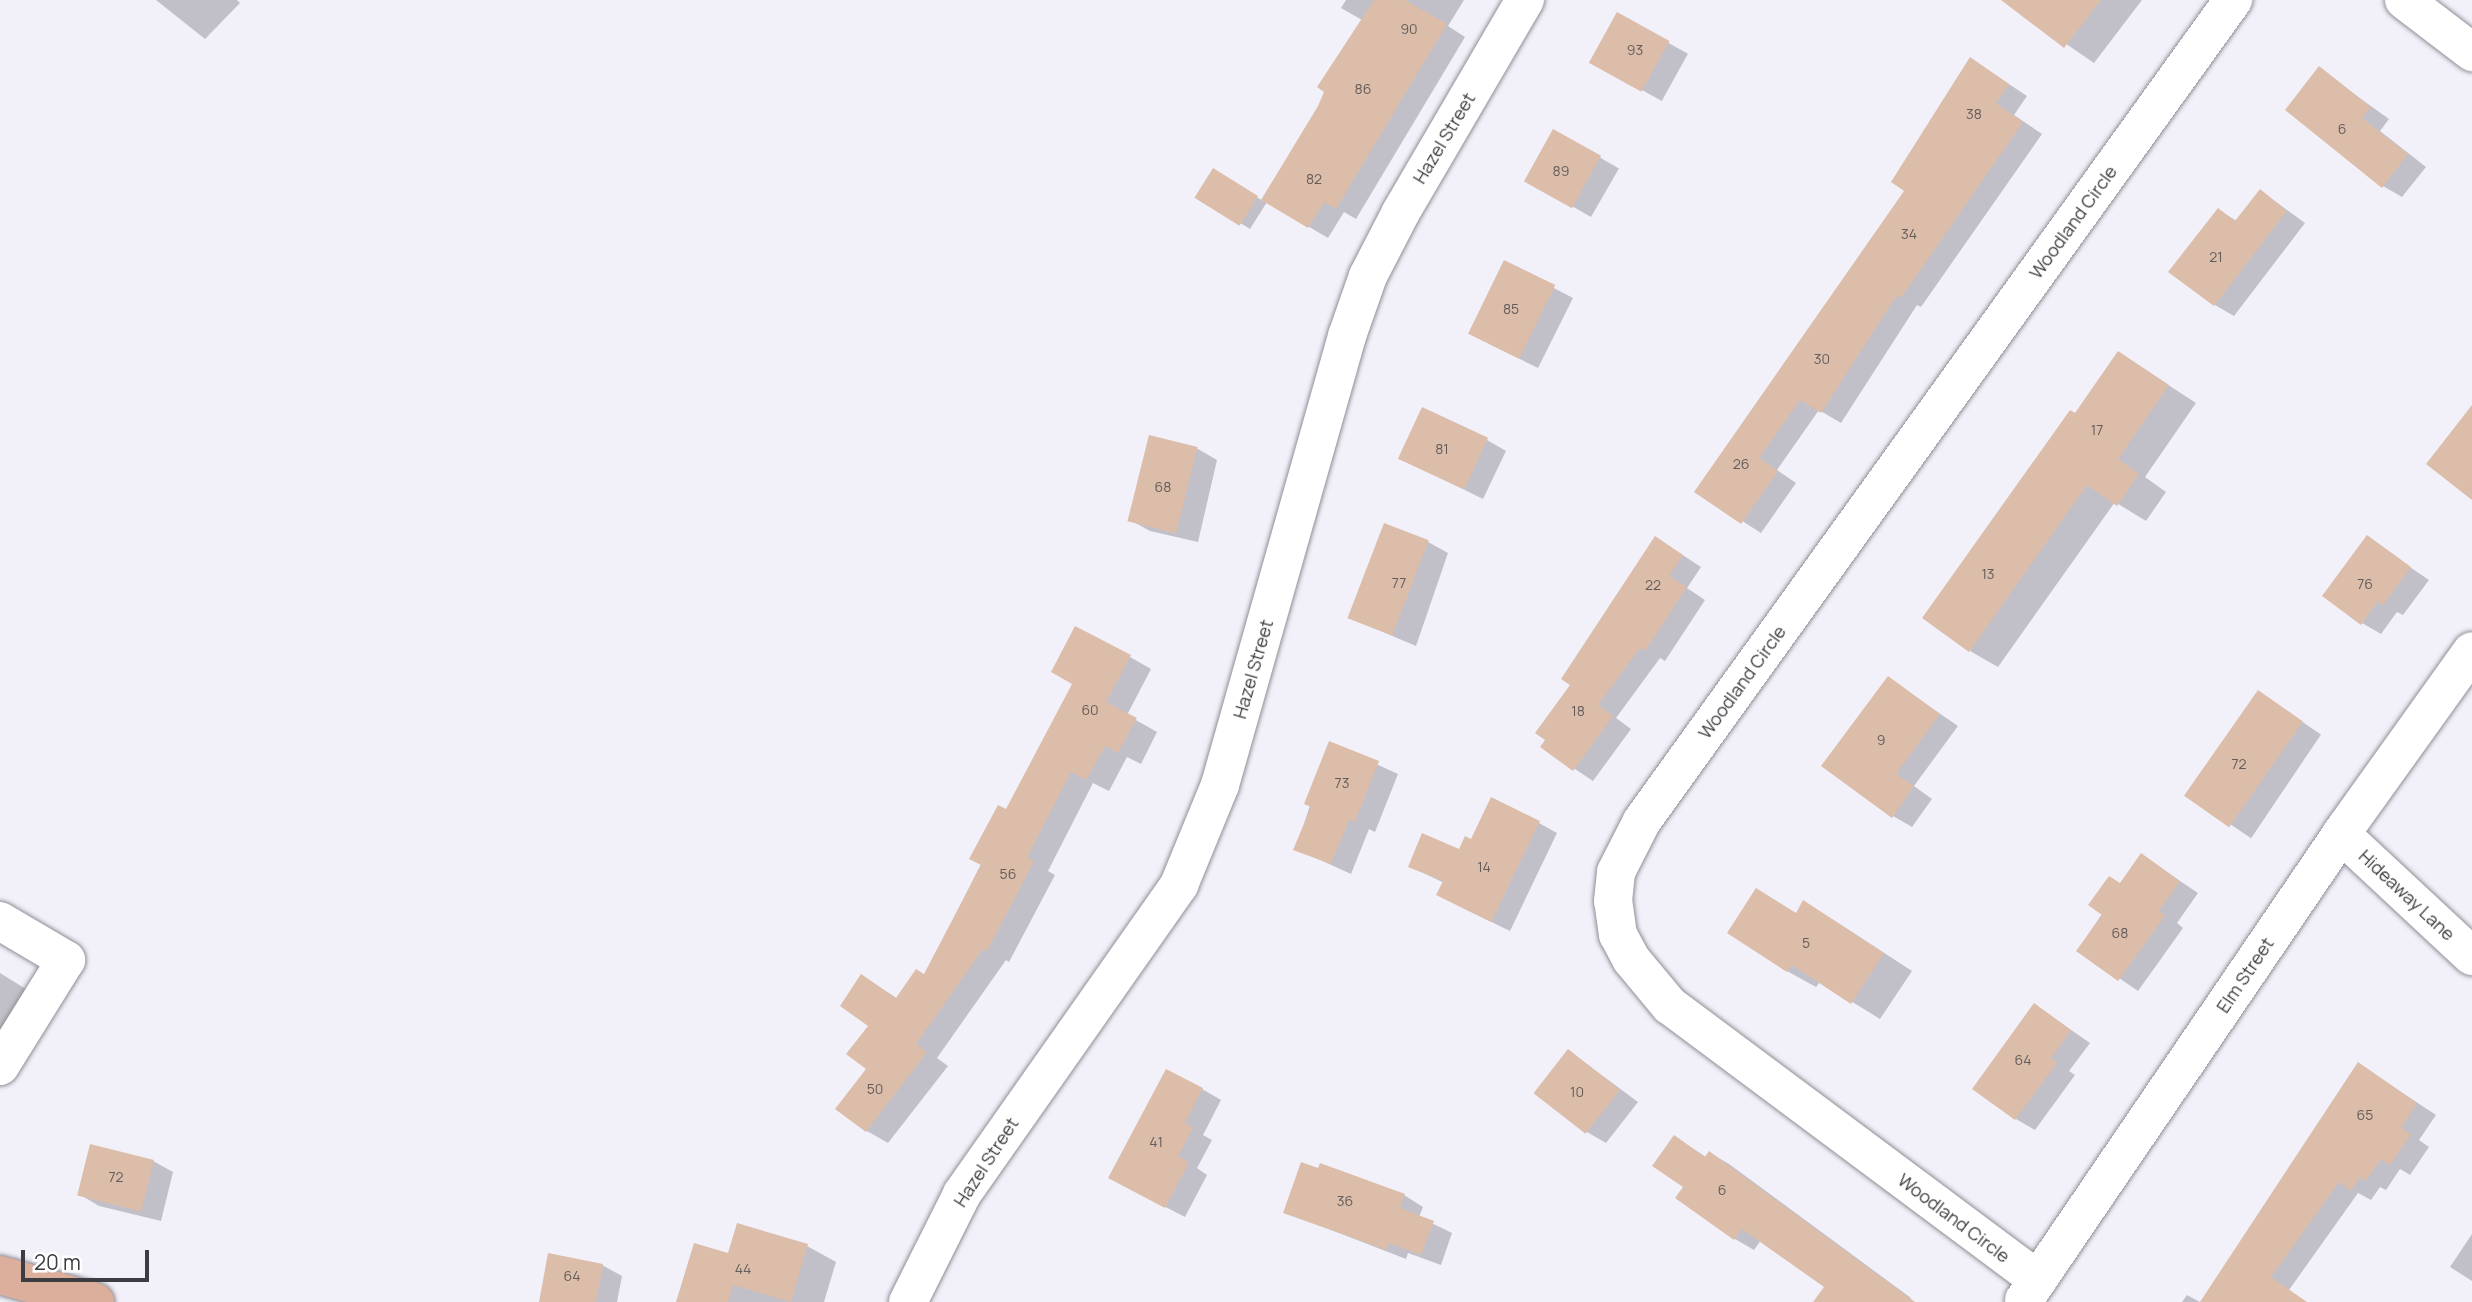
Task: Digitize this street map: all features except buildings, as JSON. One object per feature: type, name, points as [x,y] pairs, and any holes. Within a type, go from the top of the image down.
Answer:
[{"type":"main road","points":[[0,1275],[95,1302]]},
{"type":"street","name":"Hazel Street","points":[[908,1302],[962,1194],[1179,885],[1220,785],[1347,336],[1368,276],[1401,212],[1525,0]]},
{"type":"street","name":"Woodland Circle","points":[[2031,1291],[1670,1006],[1632,959],[1618,934],[1613,901],[1616,872],[1642,821],[2233,0]]},
{"type":"street","points":[[2404,0],[2472,52]]},
{"type":"street","name":"Elm Street","points":[[2031,1291],[2341,834],[2472,651]]},
{"type":"street","name":"Hideaway Lane","points":[[2341,834],[2472,956]]},
{"type":"street","points":[[0,921],[65,960],[0,1066]]}]
